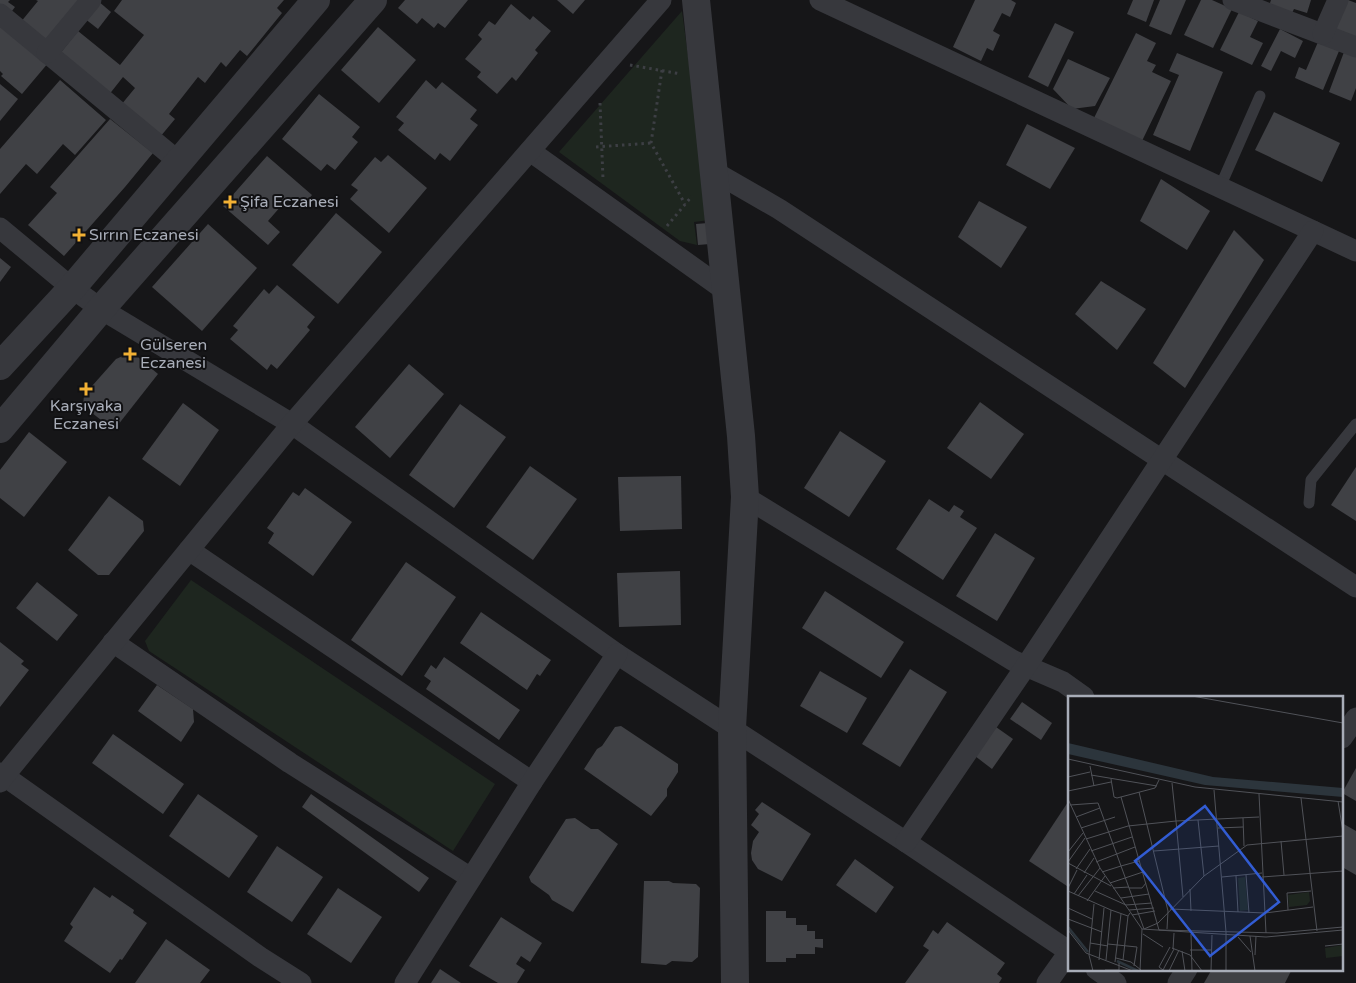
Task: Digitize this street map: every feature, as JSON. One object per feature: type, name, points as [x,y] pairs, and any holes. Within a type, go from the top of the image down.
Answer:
[{"type":"street","points":[[47,53],[91,0]]},
{"type":"street","points":[[0,366],[72,288],[316,0]]},
{"type":"street","points":[[0,429],[101,309],[373,0]]},
{"type":"street","points":[[301,983],[260,957],[1,777],[292,424],[662,0]]},
{"type":"street","points":[[696,0],[741,436],[745,497],[732,728],[734,983]]},
{"type":"street","points":[[820,0],[1356,250]]},
{"type":"street","points":[[1233,0],[1356,47]]},
{"type":"street","points":[[1322,34],[1338,0]]},
{"type":"street","points":[[0,14],[178,161]]},
{"type":"street","points":[[530,151],[726,291]]},
{"type":"street","points":[[713,171],[788,214],[1356,587]]},
{"type":"street","points":[[0,228],[72,288],[101,309],[292,424],[617,654],[906,842],[1068,951]]},
{"type":"street","points":[[906,842],[1026,666],[1313,231]]},
{"type":"street","points":[[745,497],[1014,661],[1063,682],[1083,696]]},
{"type":"street","points":[[189,550],[532,782]]},
{"type":"street","points":[[114,642],[290,763],[472,878]]},
{"type":"street","points":[[405,983],[532,782],[617,654]]},
{"type":"street","points":[[1344,735],[1356,718]]},
{"type":"street","points":[[1047,983],[1068,953]]},
{"type":"street","points":[[1097,970],[1116,983]]},
{"type":"street","points":[[1178,983],[1186,970]]},
{"type":"lane","points":[[1220,187],[1260,96]]},
{"type":"lane","points":[[1309,503],[1312,480],[1356,424]]},
{"type":"path","points":[[604,204],[602,147],[603,67],[662,70],[704,78]]},
{"type":"path","points":[[662,70],[651,143],[685,204]]},
{"type":"path","points":[[596,147],[651,143]]},
{"type":"path","points":[[655,241],[713,171]]},
{"type":"shaded area","points":[[682,11],[710,220],[694,222],[697,245],[680,241],[559,152]]},
{"type":"shaded area","points":[[191,580],[495,784],[453,851],[149,651],[145,641]]},
{"type":"building","points":[[0,0],[10,0],[8,2],[15,7],[9,15],[0,7]]},
{"type":"building","points":[[36,0],[82,0],[46,45],[20,23],[38,1]]},
{"type":"building","points":[[122,0],[284,0],[277,8],[282,13],[247,56],[240,50],[226,67],[221,62],[205,83],[198,77],[169,114],[175,119],[160,137],[121,105],[135,88],[123,77],[108,96],[58,56],[78,31],[120,65],[144,35],[114,11]]},
{"type":"building","points":[[405,0],[468,0],[445,28],[438,23],[434,28],[422,18],[417,24],[398,8]]},
{"type":"building","points":[[557,0],[585,0],[573,14]]},
{"type":"building","points":[[975,0],[1011,0],[1016,3],[1010,17],[1002,13],[993,31],[1000,35],[993,51],[987,48],[981,61],[953,47]]},
{"type":"building","points":[[1133,0],[1154,0],[1146,22],[1127,14]]},
{"type":"building","points":[[1160,0],[1186,0],[1171,35],[1149,26]]},
{"type":"building","points":[[1201,0],[1212,0],[1232,9],[1213,48],[1184,35]]},
{"type":"building","points":[[1271,0],[1311,0],[1307,13],[1294,9],[1292,13],[1269,6]]},
{"type":"building","points":[[1348,0],[1356,3],[1356,39],[1335,30]]},
{"type":"building","points":[[98,1],[111,12],[98,29],[84,18]]},
{"type":"building","points":[[511,4],[530,20],[533,16],[551,31],[535,50],[538,53],[516,81],[512,77],[497,94],[477,77],[481,72],[465,59],[482,39],[478,35],[489,21],[495,25]]},
{"type":"building","points":[[1239,12],[1258,21],[1250,37],[1263,43],[1252,65],[1220,50]]},
{"type":"building","points":[[1055,23],[1074,32],[1048,87],[1028,77]]},
{"type":"building","points":[[0,26],[49,62],[22,94],[1,76],[3,74],[0,71]]},
{"type":"building","points":[[378,27],[416,60],[379,103],[341,70]]},
{"type":"building","points":[[1280,29],[1303,41],[1295,58],[1281,51],[1271,71],[1261,66]]},
{"type":"building","points":[[1136,33],[1156,43],[1147,61],[1156,65],[1152,72],[1171,81],[1142,141],[1094,118]]},
{"type":"building","points":[[1318,42],[1339,51],[1323,90],[1295,78],[1299,67],[1306,70]]},
{"type":"building","points":[[1344,52],[1356,56],[1356,88],[1351,101],[1329,92]]},
{"type":"building","points":[[1177,53],[1223,72],[1190,151],[1153,135],[1179,75],[1169,71]]},
{"type":"building","points":[[1068,59],[1110,78],[1095,106],[1072,109],[1053,89]]},
{"type":"building","points":[[60,80],[106,120],[75,155],[63,144],[37,174],[26,164],[0,194],[0,149]]},
{"type":"building","points":[[426,80],[436,89],[442,82],[477,110],[470,119],[478,125],[450,161],[440,153],[435,160],[398,130],[404,123],[396,117]]},
{"type":"building","points":[[0,84],[18,99],[0,121]]},
{"type":"building","points":[[319,94],[360,127],[352,137],[358,142],[335,170],[327,164],[321,171],[282,139]]},
{"type":"building","points":[[1274,112],[1340,143],[1322,182],[1255,150]]},
{"type":"building","points":[[110,119],[153,153],[64,256],[28,225],[57,193],[50,187]]},
{"type":"building","points":[[1027,124],[1075,148],[1050,189],[1006,165]]},
{"type":"building","points":[[388,155],[427,188],[389,233],[350,199],[358,190],[351,185],[375,157],[381,162]]},
{"type":"building","points":[[267,156],[312,195],[300,209],[288,198],[268,221],[280,232],[268,245],[223,206]]},
{"type":"building","points":[[1161,179],[1210,211],[1187,250],[1140,221]]},
{"type":"building","points":[[979,201],[1027,227],[1001,268],[958,237]]},
{"type":"building","points":[[336,213],[382,252],[338,304],[292,265]]},
{"type":"building","points":[[708,223],[710,244],[698,245],[696,224]]},
{"type":"building","points":[[208,224],[257,268],[202,331],[152,287]]},
{"type":"building","points":[[1234,230],[1264,260],[1185,388],[1153,363]]},
{"type":"building","points":[[0,258],[11,267],[0,282]]},
{"type":"building","points":[[1101,281],[1146,309],[1117,350],[1075,314]]},
{"type":"building","points":[[277,285],[315,317],[307,327],[310,330],[277,369],[271,364],[267,370],[230,339],[238,330],[233,326],[264,289],[269,294]]},
{"type":"building","points":[[132,352],[158,374],[114,430],[83,406],[84,395],[116,359]]},
{"type":"building","points":[[409,364],[444,394],[390,458],[355,427]]},
{"type":"building","points":[[980,402],[1024,434],[991,479],[947,448]]},
{"type":"building","points":[[183,403],[219,430],[180,486],[142,459]]},
{"type":"building","points":[[460,404],[506,437],[454,508],[409,475]]},
{"type":"building","points":[[840,431],[886,461],[849,517],[804,488]]},
{"type":"building","points":[[29,432],[67,462],[24,517],[0,498],[0,470]]},
{"type":"building","points":[[530,466],[577,499],[533,560],[486,527]]},
{"type":"building","points":[[1356,467],[1356,521],[1331,505]]},
{"type":"building","points":[[681,476],[682,529],[620,531],[618,477]]},
{"type":"building","points":[[305,488],[352,522],[313,576],[268,543],[274,533],[267,528],[293,492],[299,496]]},
{"type":"building","points":[[109,496],[143,521],[144,531],[109,575],[98,575],[68,550]]},
{"type":"building","points":[[929,499],[949,512],[954,505],[964,511],[960,517],[977,528],[943,580],[896,549]]},
{"type":"building","points":[[995,533],[1035,558],[997,621],[956,596]]},
{"type":"building","points":[[406,562],[456,597],[402,676],[351,640]]},
{"type":"building","points":[[680,571],[681,625],[619,627],[617,573]]},
{"type":"building","points":[[37,582],[78,615],[57,641],[16,608]]},
{"type":"building","points":[[825,591],[904,642],[881,678],[802,628]]},
{"type":"building","points":[[481,612],[551,660],[540,676],[537,674],[527,690],[460,643]]},
{"type":"building","points":[[0,642],[24,661],[21,664],[29,670],[0,707]]},
{"type":"building","points":[[444,657],[520,710],[499,740],[426,689],[431,681],[424,676],[431,665],[436,669]]},
{"type":"building","points":[[910,669],[947,692],[900,767],[862,744]]},
{"type":"building","points":[[820,671],[867,698],[847,733],[800,706]]},
{"type":"building","points":[[157,685],[193,709],[194,722],[181,742],[138,711]]},
{"type":"building","points":[[1022,702],[1052,723],[1041,740],[1010,719]]},
{"type":"building","points":[[621,726],[678,764],[678,772],[667,789],[667,796],[651,816],[584,769],[615,727]]},
{"type":"building","points":[[996,727],[1013,739],[992,769],[975,756]]},
{"type":"building","points":[[113,734],[184,784],[163,814],[92,763]]},
{"type":"building","points":[[1356,768],[1356,801],[1344,794],[1344,789]]},
{"type":"building","points":[[198,794],[258,836],[229,878],[169,836]]},
{"type":"building","points":[[311,794],[429,878],[419,892],[302,807]]},
{"type":"building","points":[[762,802],[811,834],[782,881],[758,869],[752,860],[753,841],[759,832],[751,825],[759,814],[755,810]]},
{"type":"building","points":[[1068,802],[1068,887],[1029,861]]},
{"type":"building","points":[[575,818],[591,829],[598,829],[618,844],[573,912],[552,900],[549,895],[531,882],[529,877],[566,819]]},
{"type":"building","points":[[1344,824],[1356,831],[1356,875],[1344,868]]},
{"type":"building","points":[[277,846],[323,877],[292,922],[247,892]]},
{"type":"building","points":[[855,859],[894,887],[876,913],[836,885]]},
{"type":"building","points":[[644,881],[696,884],[700,888],[698,957],[692,962],[672,961],[666,965],[641,963]]},
{"type":"building","points":[[94,887],[110,898],[112,895],[134,910],[133,913],[147,923],[122,960],[120,959],[110,973],[64,941],[73,927],[70,924]]},
{"type":"building","points":[[338,888],[382,917],[351,963],[307,934]]},
{"type":"building","points":[[766,911],[786,911],[786,918],[796,918],[796,925],[807,925],[807,931],[815,931],[815,939],[823,939],[823,948],[815,947],[815,954],[796,954],[796,958],[786,958],[786,962],[766,962]]},
{"type":"building","points":[[501,917],[542,943],[530,962],[521,956],[516,964],[525,970],[517,983],[498,983],[469,966]]},
{"type":"building","points":[[947,922],[1005,963],[997,974],[1002,978],[999,983],[905,983],[929,950],[923,946],[933,930],[938,934]]},
{"type":"building","points":[[166,939],[210,970],[200,983],[135,983]]},
{"type":"building","points":[[440,969],[461,983],[431,983]]},
{"type":"building","points":[[1211,970],[1292,970],[1285,983],[1204,983]]},
{"type":"place","name":"Şifa Eczanesi","points":[[230,202]]},
{"type":"place","name":"Sırrın Eczanesi","points":[[79,235]]},
{"type":"place","name":"Gülseren Eczanesi","points":[[130,354]]},
{"type":"place","name":"Karşıyaka Eczanesi","points":[[86,389]]}]
